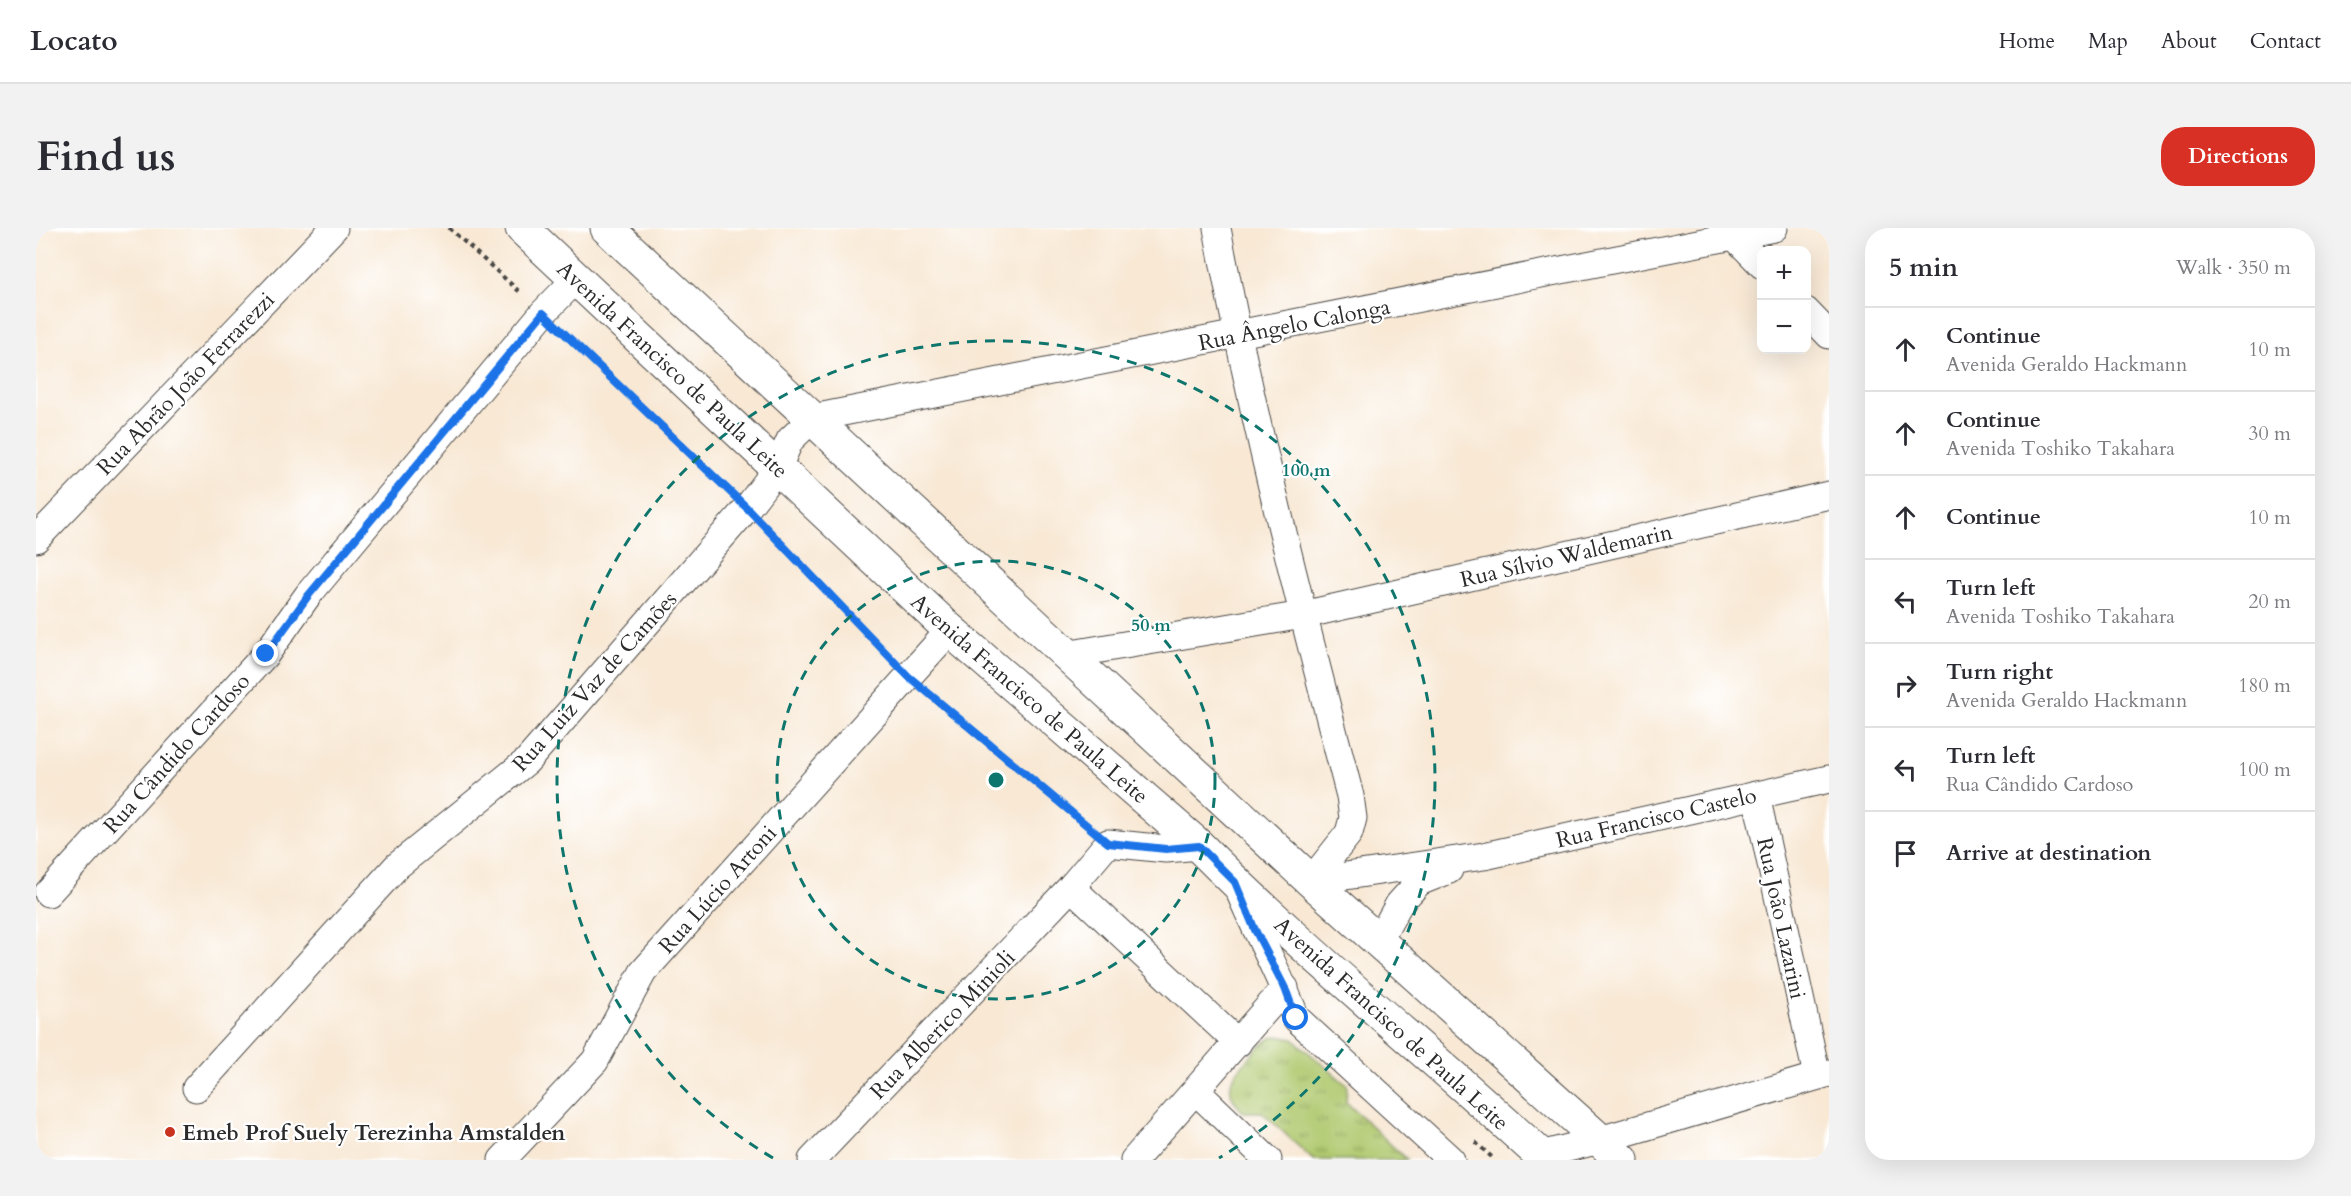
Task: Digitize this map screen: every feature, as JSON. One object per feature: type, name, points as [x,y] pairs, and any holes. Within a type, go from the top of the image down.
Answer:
[{"type":"main road","name":"Avenida Francisco de Paula Leite","points":[[522,228],[950,630],[1199,846],[1235,882],[1543,1157]]},
{"type":"main road","points":[[607,228],[1311,881],[1611,1150]]},
{"type":"street","name":"Rua Abrão João Ferrarezzi","points":[[36,539],[334,228]]},
{"type":"street","points":[[1217,228],[1237,336],[1303,615],[1350,796],[1353,818],[1349,833],[1311,881]]},
{"type":"street","name":"Rua Ângelo Calonga","points":[[813,418],[1774,228]]},
{"type":"street","points":[[1735,237],[1757,261]]},
{"type":"street","name":"Rua Cândido Cardoso","points":[[48,893],[266,654],[308,596],[543,313],[577,278]]},
{"type":"street","points":[[1811,316],[1829,335]]},
{"type":"street","name":"Rua Luiz Vaz de Camões","points":[[196,1088],[397,866],[527,760],[747,508],[778,467],[790,440],[813,418]]},
{"type":"street","name":"Rua Sílvio Waldemarin","points":[[1065,655],[1303,615],[1829,495]]},
{"type":"street","name":"Rua Lúcio Artoni","points":[[502,1160],[595,1061],[643,972],[950,630]]},
{"type":"street","name":"Rua Francisco Castelo","points":[[1311,881],[1484,856],[1829,779]]},
{"type":"street","name":"Rua João Lazarini","points":[[1756,795],[1823,1074]]},
{"type":"street","points":[[1108,843],[1166,849],[1199,846]]},
{"type":"street","name":"Rua Alberico Minioli","points":[[812,1160],[1071,887],[1108,843]]},
{"type":"street","name":"Rua Francisco Castelo","points":[[1379,940],[1399,904],[1419,882],[1484,856]]},
{"type":"street","points":[[1235,882],[1255,930],[1285,988],[1296,1018],[1451,1160]]},
{"type":"street","points":[[1071,887],[1238,1043]]},
{"type":"street","points":[[1134,1160],[1285,988]]},
{"type":"street","points":[[1543,1157],[1611,1150],[1823,1074]]},
{"type":"street","points":[[1196,1091],[1268,1160]]},
{"type":"path","points":[[449,228],[543,313],[747,508],[908,676],[1108,843]]},
{"type":"green space","points":[[1277,1036],[1293,1039],[1347,1085],[1346,1102],[1407,1160],[1313,1160],[1262,1112],[1243,1112],[1236,1104],[1230,1089],[1234,1076],[1262,1044]]},
{"type":"place","name":"Emeb Prof Suely Terezinha Amstalden","points":[[170,1132]]},
{"type":"route","points":[[266,654],[308,596],[543,313],[747,508],[908,676],[1108,843],[1166,849],[1199,846],[1235,882],[1255,930],[1285,988],[1296,1018]]}]
